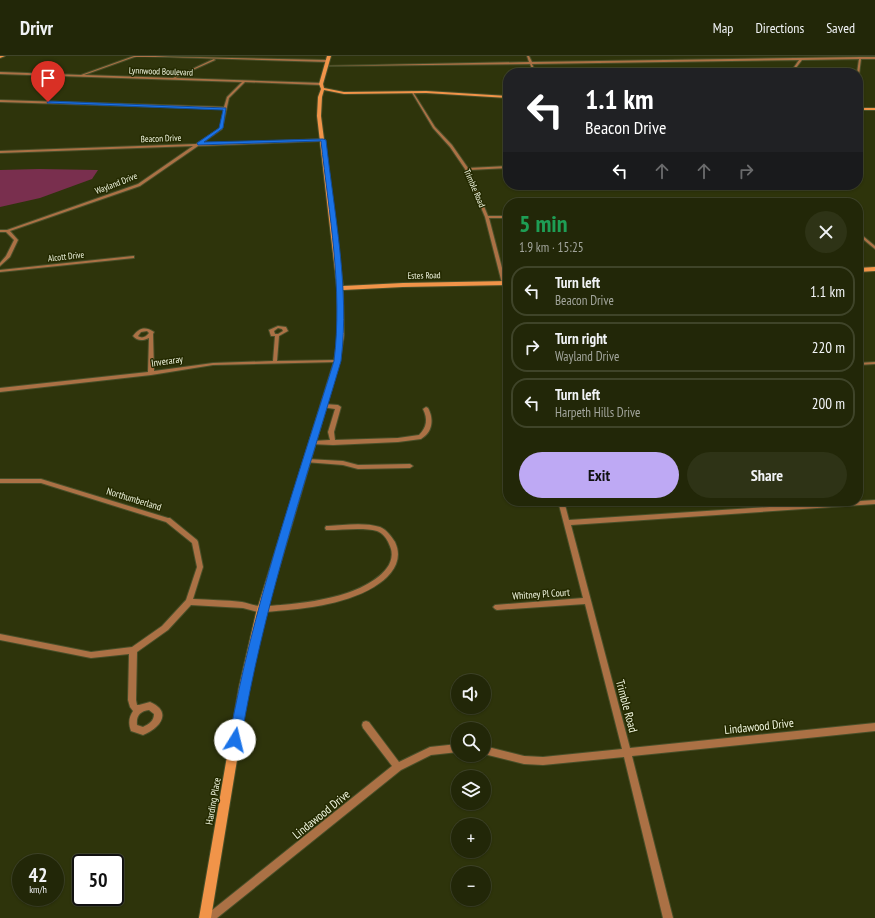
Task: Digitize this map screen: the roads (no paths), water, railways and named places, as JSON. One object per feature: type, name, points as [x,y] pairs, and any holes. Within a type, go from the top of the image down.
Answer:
[{"type":"main road","name":"Harding Place","points":[[205,918],[244,687],[262,610],[338,361],[341,330],[340,288],[319,116],[322,87],[328,58]]},
{"type":"main road","name":"Lynnwood Boulevard","points":[[322,87],[344,93],[412,92],[503,97]]},
{"type":"main road","points":[[863,109],[875,109]]},
{"type":"main road","points":[[863,270],[875,269]]},
{"type":"main road","name":"Estes Road","points":[[340,288],[503,283]]},
{"type":"street","points":[[78,76],[137,56],[328,58]]},
{"type":"street","points":[[171,79],[223,56]]},
{"type":"street","points":[[528,56],[533,68]]},
{"type":"street","points":[[859,68],[860,58]]},
{"type":"street","points":[[326,66],[875,58]]},
{"type":"street","points":[[795,68],[801,59]]},
{"type":"street","name":"Lynnwood Boulevard","points":[[0,73],[244,82],[322,87]]},
{"type":"street","name":"Wayland Drive","points":[[0,232],[7,231],[139,185],[221,128],[228,98],[244,82]]},
{"type":"street","name":"Trimble Road","points":[[412,92],[434,127],[451,146],[467,169],[487,217],[503,273]]},
{"type":"street","points":[[0,101],[225,108]]},
{"type":"street","name":"Beacon Drive","points":[[0,152],[323,140]]},
{"type":"street","points":[[467,169],[503,167]]},
{"type":"street","points":[[487,217],[503,217]]},
{"type":"street","points":[[0,265],[8,256],[16,240],[7,231]]},
{"type":"street","points":[[863,237],[875,248]]},
{"type":"street","name":"Alcott Drive","points":[[0,271],[133,257]]},
{"type":"street","points":[[151,334],[151,373]]},
{"type":"street","points":[[275,361],[277,336]]},
{"type":"street","name":"Inveraray","points":[[0,390],[151,373],[213,364],[275,361],[338,361]]},
{"type":"street","points":[[863,364],[875,363]]},
{"type":"street","points":[[324,406],[338,407],[331,432],[333,443]]},
{"type":"street","points":[[313,443],[414,439],[421,437],[427,431],[430,421],[426,409]]},
{"type":"street","points":[[307,461],[343,463],[358,467],[410,466]]},
{"type":"street","name":"Northumberland","points":[[0,481],[41,481],[168,520],[195,542],[200,568],[189,602],[165,628],[133,650],[91,655],[0,637]]},
{"type":"street","points":[[863,503],[875,502]]},
{"type":"street","name":"Trimble Road","points":[[562,506],[627,752],[668,918]]},
{"type":"street","points":[[567,523],[816,506]]},
{"type":"street","points":[[189,602],[243,605],[262,610],[310,605],[357,591],[378,581],[396,560],[393,545],[383,531],[370,528],[328,528]]},
{"type":"street","name":"Whitney Pl Court","points":[[497,607],[587,601]]},
{"type":"street","points":[[133,650],[132,700],[134,707],[139,710]]},
{"type":"street","points":[[366,725],[398,767]]},
{"type":"street","name":"Lindawood Drive","points":[[627,752],[875,727]]},
{"type":"street","name":"Lindawood Drive","points":[[209,918],[398,767],[430,751],[451,749]]},
{"type":"street","points":[[491,752],[524,760],[543,761],[627,752]]}]
